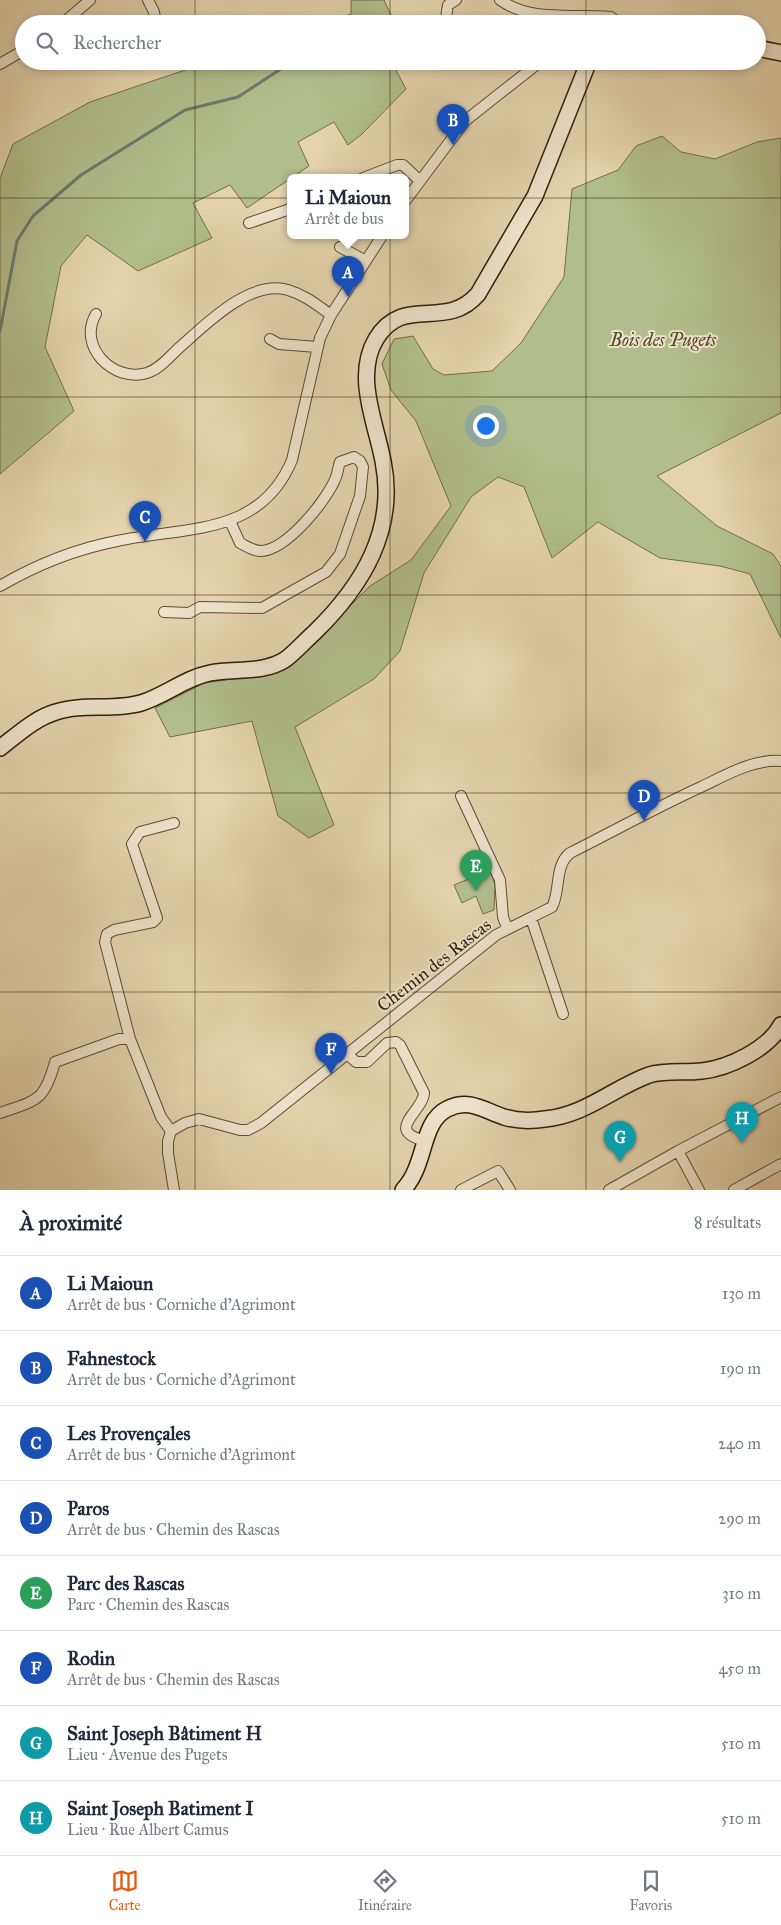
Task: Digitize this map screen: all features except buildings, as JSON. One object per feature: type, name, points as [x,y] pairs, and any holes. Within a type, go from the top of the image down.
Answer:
[{"type":"main road","points":[[766,50],[781,53]]},
{"type":"main road","points":[[0,748],[35,722],[56,712],[133,705],[151,699],[194,677],[275,664],[297,649],[344,602],[360,580],[368,564],[379,535],[385,506],[384,469],[367,380],[368,363],[376,340],[386,326],[399,317],[411,313],[451,312],[467,304],[478,294],[535,196],[586,70]]},
{"type":"main road","points":[[403,1190],[418,1170],[432,1121],[447,1109],[460,1104],[480,1106],[504,1117],[521,1120],[546,1119],[566,1115],[596,1104],[652,1074],[704,1071],[750,1054],[770,1042],[781,1025]]},
{"type":"street","points":[[72,15],[90,0]]},
{"type":"street","points":[[148,0],[154,15]]},
{"type":"street","points":[[446,15],[448,5],[456,0]]},
{"type":"street","points":[[500,0],[509,6],[532,13],[548,15]]},
{"type":"street","points":[[0,64],[15,55]]},
{"type":"street","points":[[409,195],[464,121],[529,70]]},
{"type":"street","points":[[373,174],[397,165],[403,165],[419,180]]},
{"type":"street","points":[[249,223],[287,210]]},
{"type":"street","points":[[0,586],[36,566],[102,544],[194,530],[230,522],[265,502],[286,476],[297,441],[317,347],[331,314],[380,239]]},
{"type":"street","points":[[340,248],[366,261]]},
{"type":"street","points":[[96,314],[90,324],[90,336],[101,360],[113,368],[139,374],[158,368],[219,313],[236,302],[268,289],[286,289],[304,296],[331,314]]},
{"type":"street","points":[[270,339],[279,344],[317,347]]},
{"type":"street","points":[[164,612],[189,613],[200,607],[262,608],[326,572],[340,554],[356,511],[364,467],[354,457],[340,462],[336,478],[314,511],[291,537],[273,548],[261,551],[240,543],[230,522]]},
{"type":"street","name":"Chemin des Rascas","points":[[171,1131],[185,1123],[198,1119],[211,1121],[232,1130],[254,1127],[496,935],[552,907],[556,900],[562,863],[570,853],[662,805],[740,768],[759,763],[781,761]]},
{"type":"street","points":[[462,796],[500,880],[503,917],[507,928]]},
{"type":"street","points":[[174,823],[140,832],[132,844],[157,918],[153,922],[114,930],[107,934],[105,942],[130,1039],[161,1117],[171,1131],[168,1141],[168,1153],[174,1190]]},
{"type":"street","points":[[531,918],[563,1014]]},
{"type":"street","points":[[0,1113],[42,1096],[49,1085],[55,1062],[119,1039],[130,1039]]},
{"type":"street","points":[[347,1054],[356,1062],[367,1062],[388,1043],[396,1042],[400,1046],[424,1093],[421,1104],[409,1115],[407,1122],[408,1133],[412,1137],[426,1141]]},
{"type":"street","points":[[609,1190],[781,1097]]},
{"type":"street","points":[[678,1152],[699,1190]]},
{"type":"street","points":[[734,1190],[781,1164]]},
{"type":"street","points":[[462,1190],[498,1170],[510,1190]]},
{"type":"green space","points":[[351,0],[384,0],[391,15],[348,15],[351,14]]},
{"type":"green space","points":[[185,70],[396,70],[406,89],[362,134],[348,145],[334,122],[298,142],[309,166],[297,174],[287,174],[287,181],[247,208],[230,185],[193,203],[212,238],[138,271],[87,235],[61,266],[45,347],[74,411],[0,474],[0,178],[13,144],[90,102]]},
{"type":"green space","name":"Bois des Pugets","points":[[662,136],[681,152],[715,159],[757,142],[781,138],[781,413],[657,476],[717,526],[773,554],[781,566],[781,638],[750,574],[720,566],[660,558],[598,522],[552,558],[524,487],[498,477],[471,497],[424,573],[400,651],[374,679],[295,727],[334,825],[309,838],[278,816],[252,721],[170,737],[155,708],[204,683],[252,676],[303,653],[370,586],[411,560],[451,506],[416,421],[391,390],[382,364],[394,339],[413,336],[433,369],[444,375],[492,371],[521,343],[564,277],[572,189],[618,170],[636,146]]},
{"type":"green space","points":[[490,870],[495,885],[494,910],[483,914],[476,896],[462,903],[454,885]]},
{"type":"waterway","points":[[0,331],[17,241],[33,216],[81,175],[185,110],[238,97],[279,70]]},
{"type":"place","name":"Fahnestock","points":[[453,145]]},
{"type":"place","name":"Li Maioun","points":[[348,297]]},
{"type":"place","name":"Les Provençales","points":[[145,542]]},
{"type":"place","name":"Paros","points":[[644,821]]},
{"type":"place","name":"Parc des Rascas","points":[[476,891]]},
{"type":"place","name":"Rodin","points":[[331,1074]]},
{"type":"place","name":"Saint Joseph Batiment I","points":[[742,1143]]},
{"type":"place","name":"Saint Joseph Bâtiment H","points":[[620,1162]]}]
